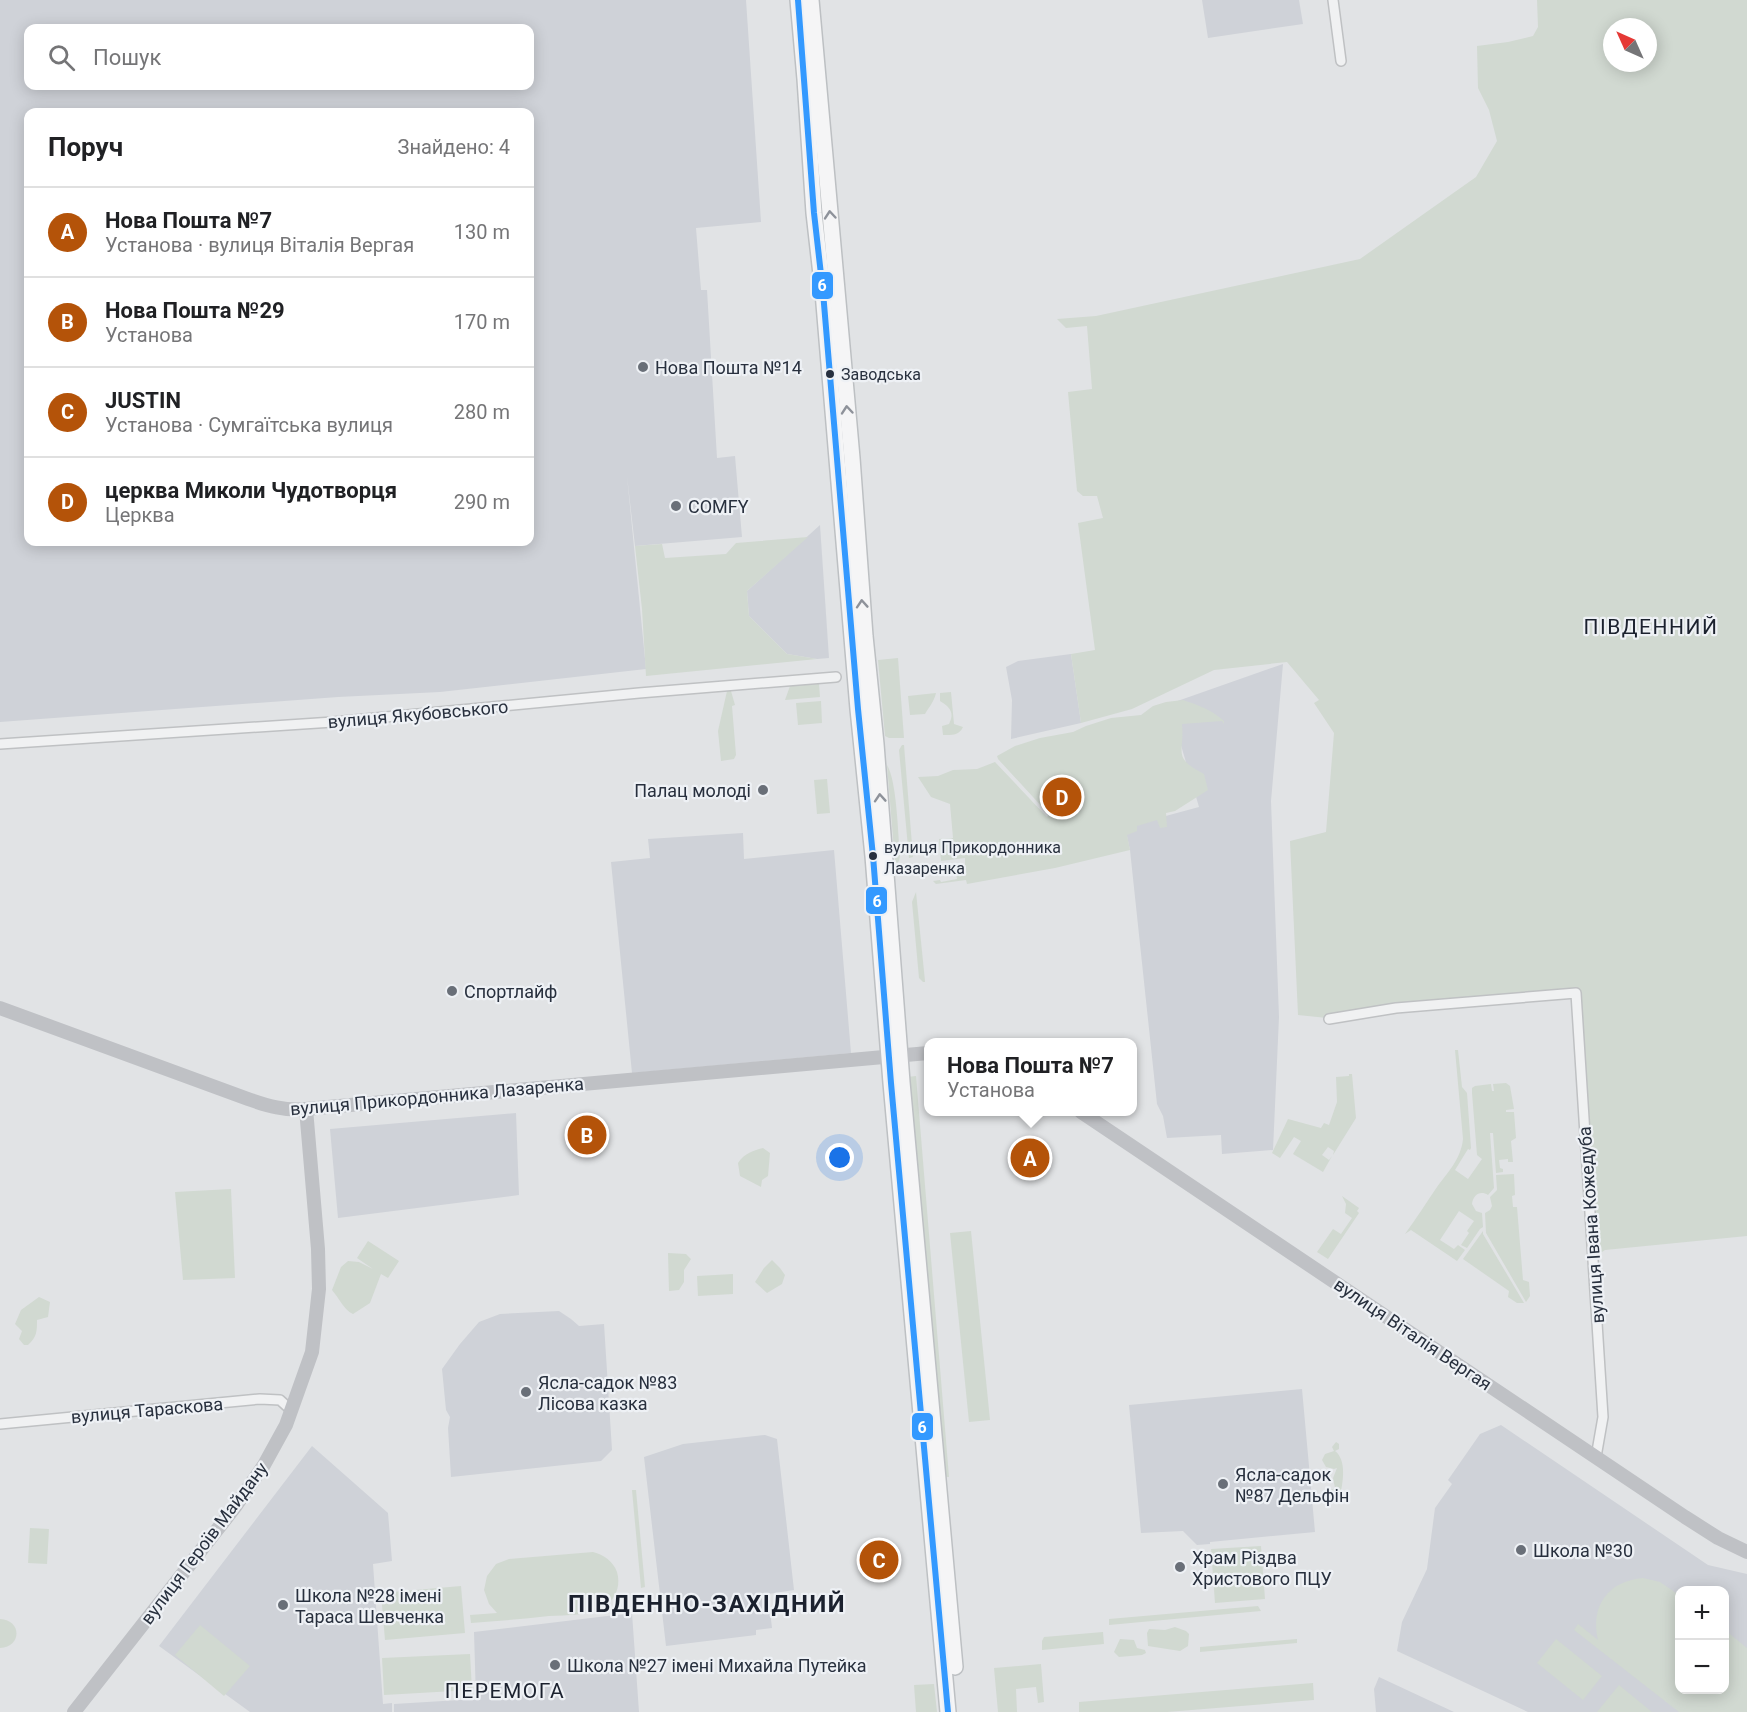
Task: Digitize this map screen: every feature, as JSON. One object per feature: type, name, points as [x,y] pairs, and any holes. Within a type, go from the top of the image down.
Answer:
[{"type":"main road","points":[[798,0],[814,115]]},
{"type":"main road","points":[[811,0],[814,213],[823,292],[858,709],[895,1056],[958,1712]]},
{"type":"main road","points":[[895,1056],[948,1712]]},
{"type":"street","points":[[1333,0],[1341,61]]},
{"type":"street","name":"вулиця Якубовського","points":[[0,744],[333,722],[836,677]]},
{"type":"street","name":"вулиця Івана Кожедуба","points":[[1329,1019],[1396,1008],[1576,993],[1603,1417],[1596,1457]]},
{"type":"street","name":"вулиця Прикордонника Лазаренка","points":[[0,1008],[265,1105],[287,1110],[895,1056]]},
{"type":"street","points":[[895,1056],[924,1053]]},
{"type":"street","name":"вулиця Героїв Майдану","points":[[74,1712],[248,1491],[279,1441],[291,1410],[312,1352],[319,1289],[318,1249],[306,1110]]},
{"type":"street","name":"вулиця Віталія Вергая","points":[[1087,1116],[1694,1523],[1732,1546],[1747,1552]]},
{"type":"street","name":"вулиця Тараскова","points":[[0,1424],[260,1399],[280,1400],[291,1410]]},
{"type":"shaded area","points":[[0,0],[746,0],[761,222],[696,228],[701,290],[707,290],[717,458],[735,456],[742,537],[635,546],[627,476],[646,669],[440,692],[338,697],[0,722]]},
{"type":"shaded area","points":[[1202,0],[1299,0],[1303,24],[1208,38]]},
{"type":"shaded area","points":[[1537,0],[1747,0],[1747,1236],[1605,1250],[1593,1258],[1576,993],[1327,1018],[1298,1015],[1290,841],[1326,832],[1334,733],[1314,703],[1319,700],[1287,662],[1214,670],[1132,709],[1081,723],[1071,654],[1095,650],[1078,523],[1103,518],[1097,496],[1083,496],[1077,491],[1068,392],[1092,389],[1087,326],[1066,328],[1057,319],[1096,316],[1360,259],[1476,177],[1497,141],[1489,110],[1478,88],[1477,46],[1533,36],[1538,27]]},
{"type":"shaded area","points":[[820,525],[829,658],[817,659],[787,654],[749,616],[747,591]]},
{"type":"shaded area","points":[[808,537],[747,591],[749,616],[787,654],[817,659],[646,676],[635,546],[662,544],[665,558],[726,554],[736,543]]},
{"type":"shaded area","points":[[1071,654],[1081,723],[1011,739],[1012,700],[1006,667],[1018,661]]},
{"type":"shaded area","points":[[898,658],[904,738],[889,738],[885,736],[878,660]]},
{"type":"shaded area","points":[[1283,664],[1271,801],[1279,1017],[1273,1150],[1222,1154],[1221,1135],[1167,1138],[1163,1116],[1157,1104],[1130,850],[1125,827],[1199,807],[1169,704]]},
{"type":"shaded area","points":[[819,684],[820,697],[785,700],[790,686]]},
{"type":"shaded area","points":[[727,691],[731,691],[735,705],[732,706],[736,755],[734,759],[721,761],[718,731]]},
{"type":"shaded area","points":[[951,692],[954,724],[963,727],[952,735],[943,735],[942,726],[949,724],[951,713],[949,708],[940,701],[940,693]]},
{"type":"shaded area","points":[[936,693],[925,714],[910,715],[908,696]]},
{"type":"shaded area","points":[[1183,700],[1210,711],[1224,721],[1224,724],[1222,721],[1182,724],[1183,758],[1204,774],[1208,790],[1175,811],[1166,813],[1167,827],[1160,828],[1157,820],[1137,826],[1137,831],[1127,835],[1130,850],[1055,868],[967,884],[966,880],[936,884],[933,881],[957,879],[955,866],[965,864],[965,858],[941,861],[939,839],[953,838],[950,804],[931,797],[918,777],[938,776],[953,770],[977,769],[995,762],[1047,817],[1053,810],[1058,812],[1064,805],[1072,806],[1076,796],[1070,786],[1062,782],[1054,783],[1044,800],[1047,805],[1044,809],[997,756],[1015,746],[1040,738],[1073,732],[1111,718],[1141,715],[1153,706]]},
{"type":"shaded area","points":[[821,701],[822,723],[798,725],[796,703]]},
{"type":"shaded area","points":[[904,745],[913,857],[909,858],[899,750]]},
{"type":"shaded area","points":[[887,765],[893,783],[897,809],[900,856],[897,863],[895,862]]},
{"type":"shaded area","points":[[827,779],[830,813],[817,814],[814,780]]},
{"type":"shaded area","points":[[743,833],[744,859],[834,850],[851,1053],[632,1073],[611,862],[650,858],[648,839]]},
{"type":"shaded area","points":[[916,892],[925,982],[919,978],[912,902]]},
{"type":"shaded area","points":[[1455,1050],[1458,1050],[1462,1087],[1467,1093],[1471,1148],[1468,1149],[1455,1170],[1468,1179],[1482,1159],[1477,1155],[1472,1093],[1472,1088],[1475,1086],[1491,1084],[1492,1091],[1494,1091],[1493,1084],[1506,1083],[1510,1086],[1514,1109],[1506,1110],[1506,1112],[1514,1112],[1516,1138],[1511,1141],[1513,1162],[1508,1162],[1508,1159],[1499,1160],[1503,1172],[1496,1173],[1493,1133],[1490,1133],[1494,1188],[1488,1195],[1477,1194],[1472,1204],[1476,1211],[1482,1213],[1483,1227],[1467,1248],[1461,1245],[1474,1221],[1459,1211],[1440,1240],[1454,1249],[1458,1245],[1465,1250],[1457,1261],[1411,1230],[1405,1234],[1453,1165],[1462,1146]]},
{"type":"shaded area","points":[[1352,1074],[1356,1118],[1333,1155],[1334,1151],[1328,1147],[1322,1155],[1329,1160],[1332,1156],[1323,1172],[1293,1154],[1301,1141],[1294,1137],[1280,1158],[1272,1153],[1288,1119],[1321,1128],[1324,1123],[1329,1125],[1337,1102],[1336,1077],[1349,1076]]},
{"type":"shaded area","points":[[916,1076],[949,1477],[941,1477],[907,1077]]},
{"type":"shaded area","points":[[516,1113],[519,1195],[338,1218],[330,1129]]},
{"type":"shaded area","points":[[763,1148],[770,1153],[768,1176],[762,1180],[761,1187],[740,1176],[738,1163],[749,1153]]},
{"type":"shaded area","points":[[1514,1174],[1515,1195],[1512,1196],[1513,1207],[1517,1207],[1523,1280],[1529,1282],[1530,1296],[1526,1302],[1486,1233],[1485,1213],[1490,1210],[1492,1206],[1490,1197],[1497,1190],[1496,1175]]},
{"type":"shaded area","points":[[231,1189],[235,1278],[183,1280],[175,1192]]},
{"type":"shaded area","points":[[1342,1196],[1359,1208],[1357,1211],[1359,1213],[1328,1259],[1317,1252],[1333,1229],[1341,1234],[1352,1218],[1345,1213],[1346,1204]]},
{"type":"shaded area","points":[[971,1231],[990,1420],[969,1422],[950,1233]]},
{"type":"shaded area","points":[[1483,1231],[1524,1303],[1517,1303],[1508,1297],[1509,1291],[1463,1259]]},
{"type":"shaded area","points":[[368,1241],[399,1261],[388,1278],[381,1274],[370,1303],[353,1314],[344,1307],[332,1290],[341,1267],[348,1261],[359,1262],[373,1269],[357,1258]]},
{"type":"shaded area","points":[[668,1253],[686,1254],[691,1259],[684,1270],[684,1282],[679,1290],[669,1291]]},
{"type":"shaded area","points":[[772,1260],[785,1275],[782,1284],[767,1293],[755,1282]]},
{"type":"shaded area","points":[[733,1274],[733,1294],[698,1296],[697,1276]]},
{"type":"shaded area","points":[[39,1297],[50,1302],[48,1317],[37,1320],[35,1336],[28,1345],[24,1345],[19,1339],[22,1331],[15,1324],[21,1310]]},
{"type":"shaded area","name":"Ясла-садок №83 Лісова казка","points":[[559,1311],[579,1326],[604,1324],[612,1450],[601,1461],[451,1477],[448,1428],[450,1417],[446,1410],[442,1369],[479,1322],[500,1314]]},
{"type":"shaded area","name":"Ясла-садок №87 Дельфін","points":[[1302,1389],[1315,1532],[1197,1545],[1183,1531],[1141,1533],[1129,1405]]},
{"type":"shaded area","points":[[1501,1425],[1708,1565],[1747,1574],[1747,1712],[1528,1712],[1397,1651],[1402,1622],[1427,1569],[1435,1508],[1452,1484],[1448,1480],[1480,1434]]},
{"type":"shaded area","points":[[765,1435],[777,1439],[794,1590],[768,1594],[772,1628],[756,1630],[756,1635],[666,1646],[644,1457],[683,1444]]},
{"type":"shaded area","points":[[1336,1442],[1339,1444],[1339,1449],[1335,1451],[1343,1466],[1343,1478],[1340,1496],[1334,1499],[1330,1495],[1331,1490],[1335,1488],[1333,1478],[1337,1468],[1326,1467],[1322,1460],[1325,1454],[1334,1451],[1332,1447]]},
{"type":"shaded area","name":"Школа №28 імені Тараса Шевченка","points":[[312,1446],[388,1513],[392,1561],[373,1564],[383,1704],[392,1703],[392,1712],[250,1712],[159,1646]]},
{"type":"shaded area","points":[[632,1490],[636,1490],[645,1587],[641,1588]]},
{"type":"shaded area","points":[[30,1528],[49,1529],[47,1564],[28,1563]]},
{"type":"shaded area","points":[[1261,1546],[1265,1599],[1215,1603],[1211,1549]]},
{"type":"shaded area","points":[[593,1552],[611,1562],[618,1577],[618,1587],[614,1596],[603,1607],[577,1614],[471,1623],[470,1615],[497,1613],[489,1604],[484,1590],[487,1576],[496,1564],[509,1559]]},
{"type":"shaded area","points":[[1643,1578],[1660,1582],[1675,1592],[1675,1694],[1729,1694],[1729,1633],[1747,1648],[1747,1712],[1679,1712],[1574,1630],[1578,1624],[1598,1640],[1596,1628],[1599,1606],[1611,1590],[1631,1580]]},
{"type":"shaded area","points":[[461,1586],[465,1633],[385,1640],[381,1593]]},
{"type":"shaded area","points":[[1258,1606],[1261,1611],[1109,1625],[1109,1619]]},
{"type":"shaded area","name":"Школа №27 імені Михайла Путейка","points":[[632,1613],[639,1712],[394,1712],[394,1704],[476,1699],[474,1632]]},
{"type":"shaded area","points":[[0,1619],[12,1624],[16,1634],[12,1643],[0,1648]]},
{"type":"shaded area","points":[[200,1625],[250,1666],[224,1696],[175,1655]]},
{"type":"shaded area","points":[[1175,1627],[1189,1634],[1188,1646],[1180,1651],[1148,1646],[1149,1629],[1165,1630]]},
{"type":"shaded area","points":[[1103,1632],[1104,1644],[1042,1650],[1044,1637]]},
{"type":"shaded area","points":[[1120,1639],[1134,1640],[1137,1648],[1145,1650],[1146,1653],[1119,1657],[1114,1652]]},
{"type":"shaded area","points":[[1297,1639],[1297,1643],[1200,1652],[1200,1647]]},
{"type":"shaded area","points":[[1556,1639],[1602,1676],[1583,1700],[1537,1663]]},
{"type":"shaded area","points":[[470,1654],[472,1690],[384,1695],[382,1658]]},
{"type":"shaded area","points":[[1041,1664],[1044,1702],[1038,1703],[1036,1687],[1016,1689],[1017,1712],[998,1712],[994,1668]]},
{"type":"shaded area","points":[[1379,1677],[1454,1712],[1376,1712],[1374,1689]]},
{"type":"shaded area","points":[[1313,1683],[1314,1700],[1167,1712],[1079,1712],[1079,1702]]},
{"type":"shaded area","points":[[934,1684],[937,1712],[916,1712],[914,1685]]},
{"type":"shaded area","points":[[1619,1685],[1652,1712],[1597,1712]]},
{"type":"transit line","name":"6","points":[[798,0],[814,213],[823,292],[948,1712]]},
{"type":"place","name":"Нова Пошта №14","points":[[643,367]]},
{"type":"place","name":"Заводська","points":[[830,374]]},
{"type":"place","name":"COMFY","points":[[676,506]]},
{"type":"place","name":"Палац молоді","points":[[763,790]]},
{"type":"place","name":"церква Миколи Чудотворця","points":[[1062,797]]},
{"type":"place","name":"вулиця Прикордонника Лазаренка","points":[[873,856]]},
{"type":"place","name":"Спортлайф","points":[[452,991]]},
{"type":"place","name":"Нова Пошта №29","points":[[587,1135]]},
{"type":"place","name":"Нова Пошта №7","points":[[1030,1158]]},
{"type":"place","name":"Ясла-садок №83 Лісова казка","points":[[526,1392]]},
{"type":"place","name":"Ясла-садок №87 Дельфін","points":[[1223,1484]]},
{"type":"place","name":"Школа №30","points":[[1521,1550]]},
{"type":"place","name":"JUSTIN","points":[[879,1560]]},
{"type":"place","name":"Храм Різдва Христового ПЦУ","points":[[1180,1567]]},
{"type":"place","name":"Школа №28 імені Тараса Шевченка","points":[[283,1605]]},
{"type":"place","name":"Школа №27 імені Михайла Путейка","points":[[555,1665]]},
{"type":"district","name":"ПІВДЕННИЙ","points":[[1651,627]]},
{"type":"district","name":"ПІВДЕННО-ЗАХІДНИЙ","points":[[707,1604]]},
{"type":"district","name":"ПЕРЕМОГА","points":[[505,1691]]}]
